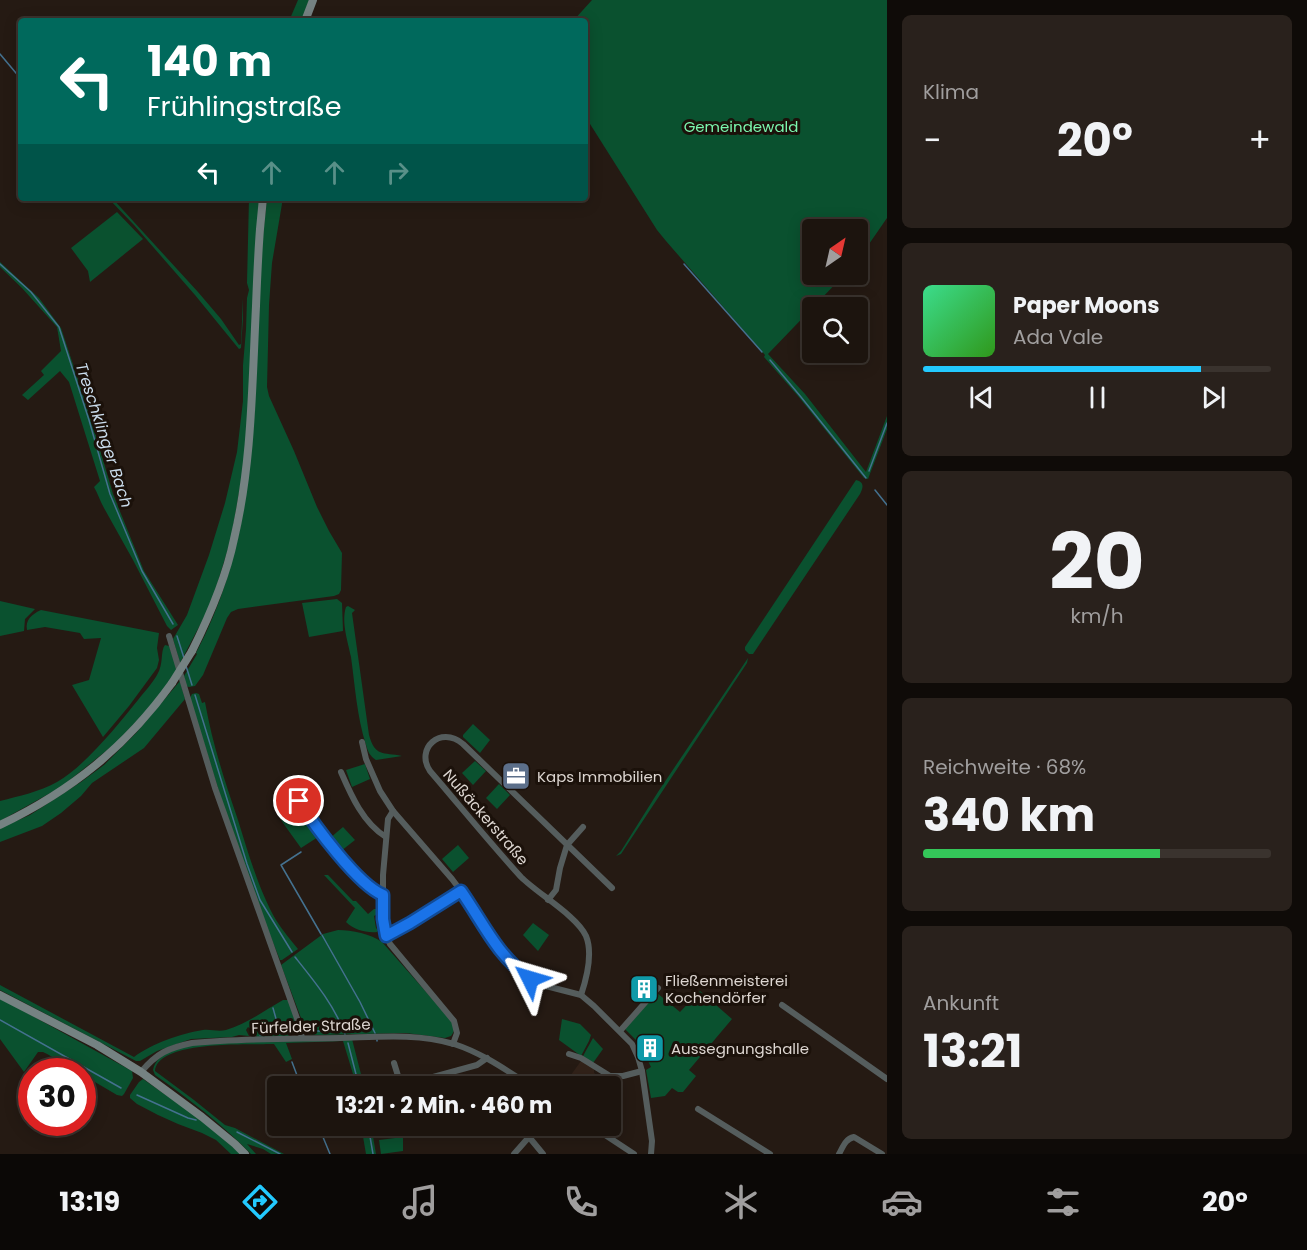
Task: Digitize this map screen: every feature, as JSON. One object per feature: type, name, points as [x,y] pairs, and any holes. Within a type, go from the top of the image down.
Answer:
[{"type":"main road","points":[[306,18],[313,0]]},
{"type":"main road","points":[[0,825],[63,790],[101,762],[135,729],[172,683],[192,651],[214,605],[234,540],[249,453],[263,201]]},
{"type":"main road","points":[[0,994],[97,1045],[141,1072],[202,1117],[245,1154]]},
{"type":"street","points":[[169,636],[215,788],[302,1038]]},
{"type":"street","name":"Nußäckerstraße","points":[[581,995],[590,952],[586,935],[574,920],[522,877],[430,771],[426,765],[425,756],[433,742],[445,736],[457,739],[612,888]]},
{"type":"street","points":[[362,742],[371,773],[393,811],[461,891],[509,962],[542,985],[581,995],[628,1039],[636,1051],[642,1071],[652,1141],[651,1154]]},
{"type":"street","points":[[341,771],[357,806],[374,827],[386,837]]},
{"type":"street","points":[[292,789],[315,826],[342,859],[370,887],[383,895]]},
{"type":"street","points":[[393,811],[388,819],[386,837],[383,895],[386,936],[390,944],[454,1021],[457,1033],[453,1044]]},
{"type":"street","points":[[548,900],[556,890],[567,845],[583,827]]},
{"type":"street","points":[[386,936],[461,891]]},
{"type":"street","points":[[620,1031],[658,988]]},
{"type":"street","points":[[782,1005],[887,1080]]},
{"type":"street","name":"Fürfelder Straße","points":[[141,1072],[159,1054],[192,1043],[405,1036],[453,1044],[487,1058],[515,1076]]},
{"type":"street","points":[[569,1054],[581,1058],[610,1076],[623,1076],[642,1071]]},
{"type":"street","points":[[439,1076],[477,1065],[487,1058]]},
{"type":"street","points":[[394,1063],[398,1076]]},
{"type":"street","points":[[698,1109],[770,1154]]},
{"type":"street","points":[[607,1136],[634,1154]]},
{"type":"street","points":[[514,1154],[529,1137],[543,1154]]},
{"type":"street","points":[[840,1151],[849,1138],[854,1137],[879,1152],[887,1148]]},
{"type":"shaded area","points":[[581,1061],[594,1069],[594,1073],[598,1076],[570,1076]]},
{"type":"green space","points":[[298,0],[309,0],[303,18],[290,18]]},
{"type":"green space","name":"Gemeindewald","points":[[592,0],[887,0],[887,218],[868,246],[868,219],[802,219],[802,285],[834,285],[823,297],[802,297],[802,319],[768,354],[805,394],[866,472],[887,416],[887,429],[868,479],[864,478],[764,357],[765,355],[657,230],[588,121],[588,18],[576,18]]},
{"type":"green space","points":[[111,201],[115,201],[198,292],[239,345],[241,344],[243,298],[241,348],[239,349]]},
{"type":"green space","points":[[249,201],[260,201],[246,452],[231,539],[211,604],[180,663],[173,639],[187,615],[209,555],[237,452],[243,401],[243,365],[249,290],[247,283]]},
{"type":"green space","points":[[267,201],[282,201],[272,263],[267,387],[317,507],[342,553],[341,590],[334,596],[238,609],[231,612],[203,675],[195,686],[189,687],[186,686],[184,676],[197,654],[217,606],[233,558],[243,510],[254,412],[261,253]]},
{"type":"green space","points":[[117,212],[143,239],[90,282],[88,271],[71,248]]},
{"type":"green space","points":[[0,262],[39,298],[61,328],[113,494],[144,571],[178,625],[171,630],[94,487],[100,481],[69,382],[60,371],[28,400],[22,395],[44,375],[41,371],[61,351],[57,327],[0,267]]},
{"type":"green space","points":[[856,480],[862,484],[860,494],[753,654],[749,654],[745,647]]},
{"type":"green space","points":[[337,599],[342,603],[343,631],[309,637],[302,603]]},
{"type":"green space","points":[[0,601],[35,609],[25,619],[24,631],[0,636]]},
{"type":"green space","points":[[348,606],[355,610],[352,613],[371,742],[381,752],[402,756],[376,760],[368,750],[358,712],[345,625],[345,613]]},
{"type":"green space","points":[[41,610],[159,633],[157,668],[103,737],[72,685],[89,680],[101,638],[84,639],[80,633],[45,627],[27,630],[30,618]]},
{"type":"green space","points":[[165,645],[169,646],[177,669],[157,699],[116,743],[61,787],[0,821],[0,801],[36,791],[57,782],[79,766],[100,745],[155,678]]},
{"type":"green space","points":[[748,658],[747,663],[621,854],[616,856],[621,851]]},
{"type":"green space","points":[[180,681],[185,699],[144,748],[92,783],[81,796],[42,826],[0,842],[0,828],[30,815],[104,765],[137,732]]},
{"type":"green space","points":[[196,693],[199,694],[202,703],[205,702],[219,760],[259,883],[276,920],[298,949],[282,960],[280,960],[262,915],[227,817],[190,698]]},
{"type":"green space","points":[[473,724],[490,740],[480,753],[463,737]]},
{"type":"green space","points":[[475,761],[486,771],[473,785],[462,773]]},
{"type":"green space","points":[[365,764],[370,779],[352,787],[346,770]]},
{"type":"green space","points":[[499,784],[510,795],[497,809],[486,798]]},
{"type":"green space","points":[[296,807],[318,837],[301,848],[278,814],[283,812],[285,814]]},
{"type":"green space","points":[[343,827],[355,840],[341,851],[330,838]]},
{"type":"green space","points":[[458,845],[469,858],[453,872],[442,859]]},
{"type":"green space","points":[[324,875],[328,875],[368,914],[374,909],[379,909],[379,913],[374,916],[377,932],[360,930],[346,922],[355,908]]},
{"type":"green space","points":[[533,923],[549,935],[538,951],[523,935]]},
{"type":"green space","points":[[338,930],[361,933],[382,942],[453,1023],[454,1032],[451,1036],[445,1038],[406,1033],[317,1035],[306,1031],[281,965],[323,934]]},
{"type":"green space","points":[[0,985],[134,1057],[167,1040],[186,1034],[203,1030],[223,1031],[234,1027],[249,1021],[283,1000],[288,1000],[297,1024],[294,1032],[287,1036],[257,1037],[248,1027],[246,1030],[249,1036],[191,1039],[136,1061],[0,990]]},
{"type":"green space","points":[[700,991],[732,1019],[689,1070],[696,1076],[683,1092],[672,1088],[665,1096],[651,1098],[646,1070],[651,1067],[639,1043],[625,1029],[657,993],[680,1012]]},
{"type":"green space","points":[[0,998],[132,1071],[133,1078],[124,1094],[117,1095],[96,1083],[96,1058],[53,1058],[43,1052],[38,1052],[34,1058],[18,1058],[18,1064],[0,1039]]},
{"type":"green space","points":[[562,1019],[580,1024],[591,1035],[581,1056],[559,1040]]},
{"type":"green space","points":[[593,1038],[603,1049],[593,1063],[583,1056]]},
{"type":"green space","points":[[352,1039],[361,1076],[353,1076],[343,1041],[286,1043],[292,1059],[286,1062],[274,1044],[205,1046],[171,1054],[160,1061],[155,1071],[225,1125],[284,1154],[271,1154],[247,1144],[256,1154],[251,1154],[205,1112],[155,1075],[153,1070],[155,1064],[163,1055],[193,1044]]},
{"type":"green space","points":[[143,1079],[200,1119],[241,1154],[231,1154],[216,1140],[137,1104],[130,1098],[130,1095]]},
{"type":"green space","points":[[363,1136],[373,1136],[376,1154],[366,1154]]},
{"type":"green space","points":[[403,1137],[403,1151],[381,1154],[379,1140]]},
{"type":"waterway","points":[[0,54],[18,75]]},
{"type":"waterway","name":"Treschklinger Bach","points":[[0,264],[31,292],[59,327],[110,494],[142,571],[173,624]]},
{"type":"waterway","points":[[684,264],[762,352]]},
{"type":"waterway","points":[[770,360],[866,478]]},
{"type":"waterway","points":[[869,471],[887,423]]},
{"type":"waterway","points":[[875,490],[887,505]]},
{"type":"waterway","name":"Treschklinger Bach","points":[[177,636],[184,658]]},
{"type":"waterway","name":"Treschklinger Bach","points":[[186,666],[192,685]]},
{"type":"waterway","name":"Treschklinger Bach","points":[[195,695],[260,900],[292,952]]},
{"type":"waterway","points":[[301,852],[281,865],[321,934]]},
{"type":"waterway","points":[[322,935],[375,1033]]},
{"type":"waterway","name":"Treschklinger Bach","points":[[295,957],[330,1003],[345,1034]]},
{"type":"waterway","points":[[273,1008],[280,1033]]},
{"type":"waterway","points":[[0,1020],[121,1088]]},
{"type":"waterway","points":[[313,1031],[344,1031]]},
{"type":"waterway","points":[[260,1035],[288,1033]]},
{"type":"waterway","name":"Treschklinger Bach","points":[[348,1043],[356,1076]]},
{"type":"waterway","points":[[292,1062],[297,1076]]},
{"type":"waterway","points":[[137,1095],[196,1120]]},
{"type":"waterway","points":[[237,1132],[280,1154]]},
{"type":"waterway","points":[[323,1136],[330,1154]]},
{"type":"waterway","name":"Treschklinger Bach","points":[[370,1136],[373,1154]]},
{"type":"place","name":"Kaps Immobilien","points":[[516,776]]},
{"type":"place","name":"Fließenmeisterei Kochendörfer","points":[[644,989]]},
{"type":"place","name":"Aussegnungshalle","points":[[650,1048]]},
{"type":"route","points":[[299,801],[315,826],[348,865],[370,887],[383,895],[386,936],[461,891],[500,951],[509,962],[530,979]]}]
